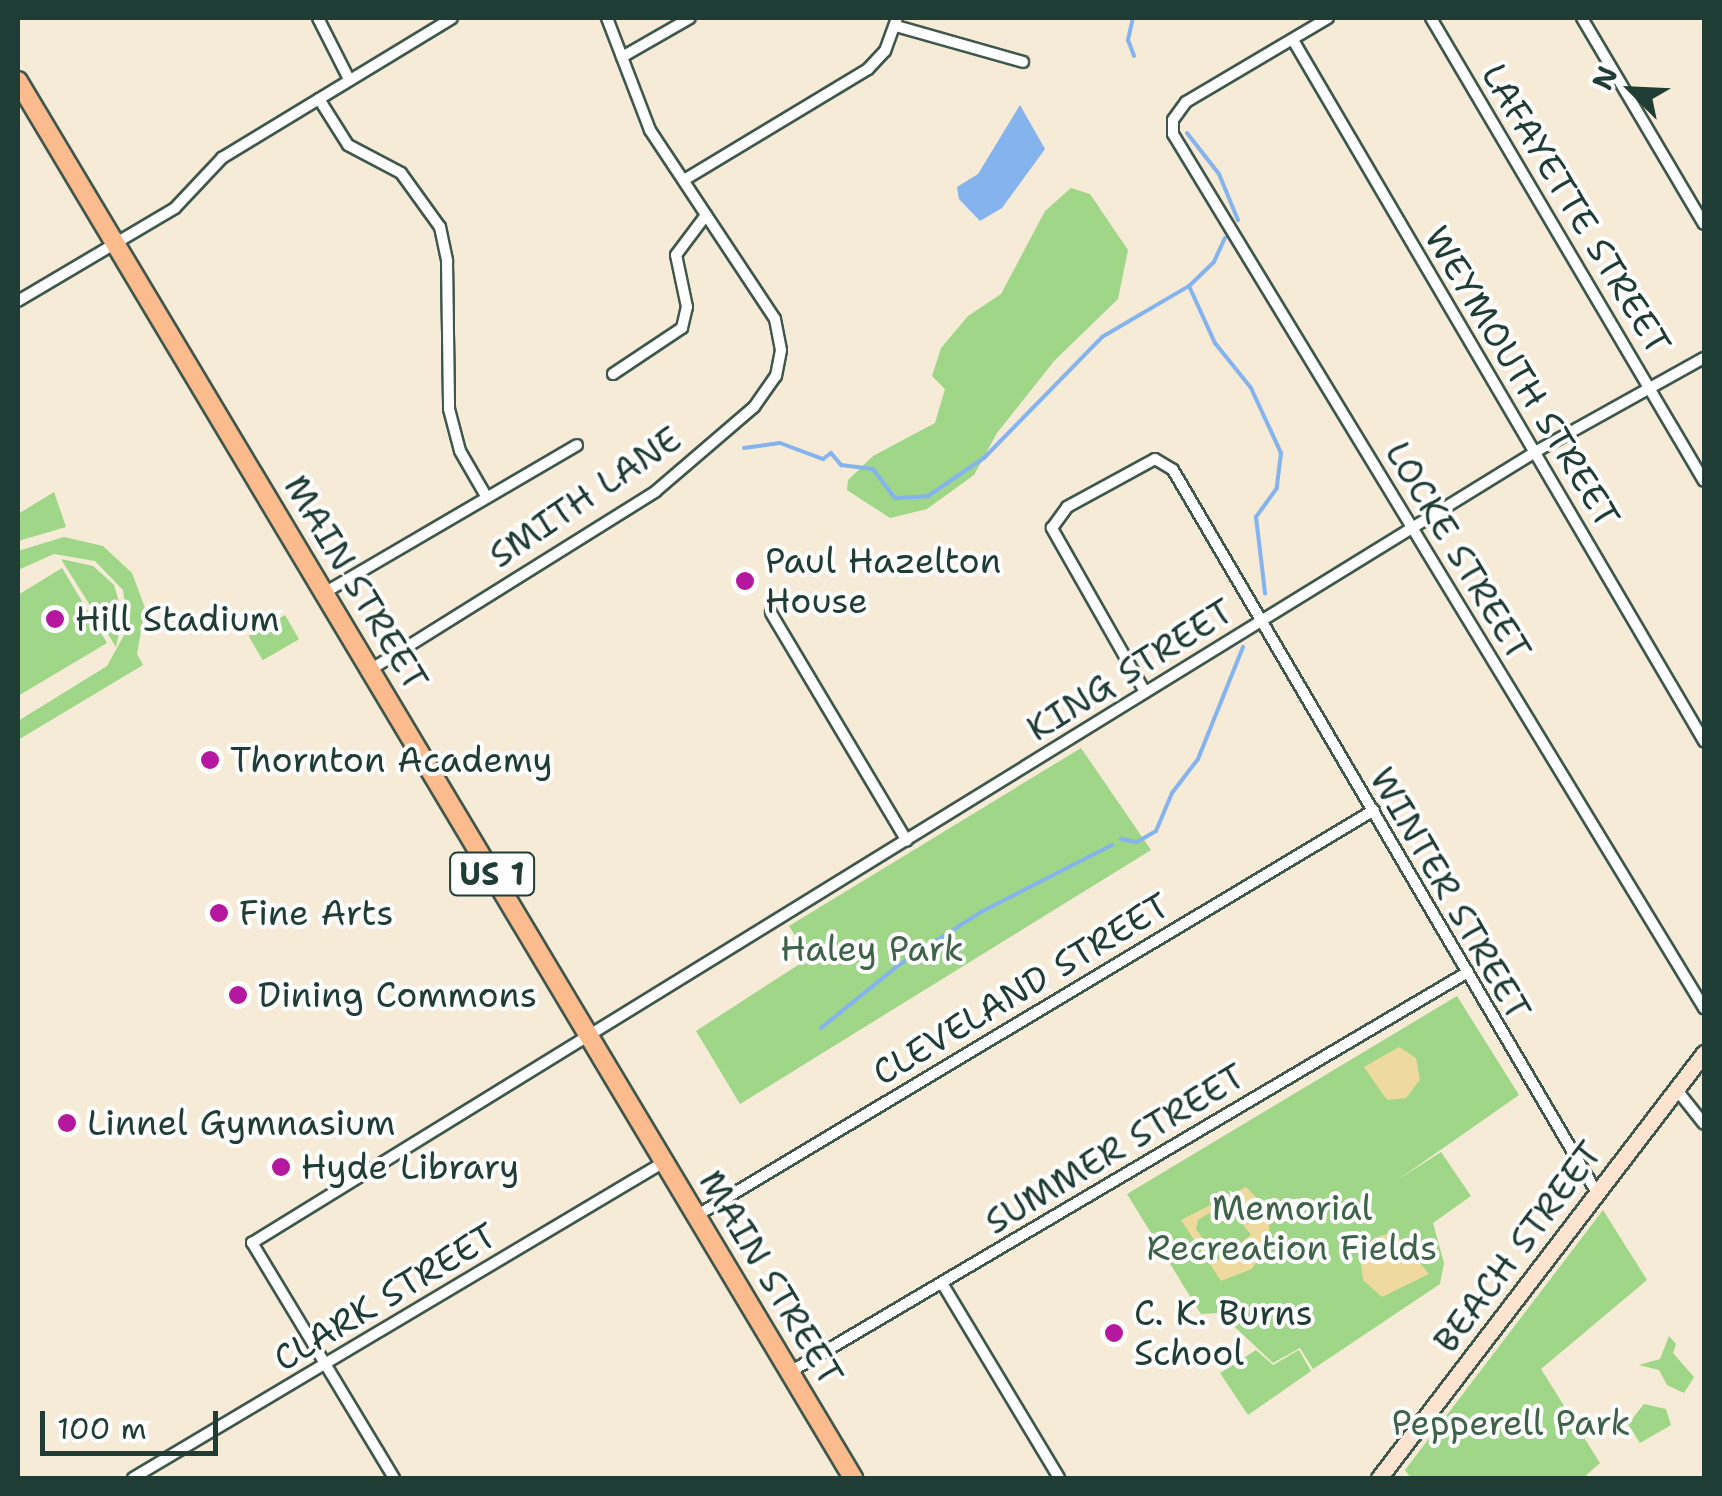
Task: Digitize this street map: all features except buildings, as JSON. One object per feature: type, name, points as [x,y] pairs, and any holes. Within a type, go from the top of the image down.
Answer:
[{"type":"main road","name":"MAIN STREET","points":[[18,81],[853,1478]]},
{"type":"main road","name":"BEACH STREET","points":[[1379,1478],[1704,1053]]},
{"type":"street","points":[[318,18],[349,79]]},
{"type":"street","points":[[18,301],[175,208],[222,158],[452,18]]},
{"type":"street","name":"SMITH LANE","points":[[370,670],[643,500],[762,399],[778,368],[780,334],[650,130],[607,18]]},
{"type":"street","points":[[622,57],[690,18]]},
{"type":"street","points":[[1293,40],[1328,18]]},
{"type":"street","name":"LAFAYETTE STREET","points":[[1430,18],[1704,480]]},
{"type":"street","points":[[1582,18],[1704,224]]},
{"type":"street","points":[[684,180],[868,69],[897,22],[1023,62]]},
{"type":"street","name":"LOCKE STREET","points":[[1293,40],[1186,102],[1173,120],[1176,140],[1704,1008]]},
{"type":"street","name":"WEYMOUTH STREET","points":[[1293,40],[1704,742]]},
{"type":"street","points":[[319,99],[348,145],[402,172],[440,227],[447,261],[449,409],[456,440],[486,496]]},
{"type":"street","points":[[613,374],[684,323],[676,255],[706,214]]},
{"type":"street","name":"KING STREET","points":[[325,1364],[252,1243],[1534,452],[1704,358]]},
{"type":"street","points":[[324,593],[577,445]]},
{"type":"street","name":"WINTER STREET","points":[[1145,692],[1053,536],[1053,522],[1068,507],[1141,463],[1165,461],[1597,1193]]},
{"type":"street","points":[[771,614],[907,841]]},
{"type":"street","name":"CLEVELAND STREET","points":[[696,1216],[1374,810]]},
{"type":"street","name":"SUMMER STREET","points":[[790,1372],[1468,972]]},
{"type":"street","points":[[1677,1090],[1704,1124]]},
{"type":"street","name":"CLARK STREET","points":[[133,1478],[664,1162]]},
{"type":"street","points":[[942,1284],[1059,1478]]},
{"type":"street","points":[[325,1364],[394,1478]]},
{"type":"green space","points":[[1071,188],[1090,194],[1128,250],[1118,299],[1055,360],[997,433],[974,475],[927,509],[890,518],[847,490],[848,480],[873,456],[935,423],[945,389],[932,376],[941,348],[968,316],[1001,294],[1045,211]]},
{"type":"green space","points":[[54,492],[66,527],[18,541],[18,514]]},
{"type":"green space","points":[[64,537],[103,546],[132,573],[145,608],[137,654],[143,665],[18,740],[18,721],[107,666],[128,628],[123,590],[95,561],[54,554],[18,570],[18,551]]},
{"type":"green space","points":[[61,559],[93,566],[114,585],[123,616],[116,647]]},
{"type":"green space","name":"Hill Stadium","points":[[62,568],[107,643],[18,696],[18,595]]},
{"type":"green space","points":[[285,615],[299,639],[263,660],[249,636]]},
{"type":"green space","name":"Haley Park","points":[[1081,748],[1151,850],[740,1104],[696,1031],[809,958],[789,926]]},
{"type":"green space","name":"Memorial Recreation Fields","points":[[1457,996],[1519,1095],[1396,1181],[1441,1152],[1471,1196],[1433,1223],[1444,1263],[1440,1284],[1313,1369],[1300,1348],[1273,1363],[1220,1313],[1201,1314],[1127,1194]]},
{"type":"green space","name":"Pepperell Park","points":[[1603,1210],[1647,1280],[1541,1369],[1600,1463],[1583,1478],[1411,1478],[1405,1470]]},
{"type":"green space","points":[[1669,1336],[1676,1344],[1673,1353],[1694,1377],[1684,1393],[1667,1385],[1659,1370],[1639,1365],[1660,1359]]},
{"type":"green space","points":[[1256,1350],[1273,1365],[1299,1350],[1311,1371],[1248,1415],[1220,1373]]},
{"type":"green space","points":[[1644,1404],[1666,1409],[1671,1425],[1640,1443],[1628,1424]]},
{"type":"sand","points":[[1399,1047],[1416,1058],[1420,1080],[1406,1098],[1387,1100],[1364,1067]]},
{"type":"sand","points":[[1246,1187],[1268,1210],[1270,1241],[1252,1269],[1221,1281],[1181,1220]],"holes":[[[1226,1203],[1251,1235],[1218,1260],[1196,1229],[1198,1220]]]},
{"type":"sand","points":[[1394,1232],[1429,1274],[1382,1297],[1363,1280],[1360,1258],[1374,1238]]},
{"type":"water","points":[[1020,105],[1045,149],[1002,208],[980,221],[959,199],[957,187],[978,174]]},
{"type":"waterway","points":[[1133,18],[1128,40],[1134,56]]},
{"type":"waterway","points":[[1187,133],[1219,174],[1238,220]]},
{"type":"waterway","points":[[1225,238],[1214,262],[1189,286],[1215,343],[1251,388],[1281,453],[1277,488],[1256,517],[1265,593]]},
{"type":"waterway","points":[[744,448],[780,443],[823,459],[831,453],[841,465],[873,469],[895,498],[928,496],[984,458],[1102,337],[1189,286]]},
{"type":"waterway","points":[[1121,839],[1137,842],[1156,831],[1172,793],[1198,759],[1243,647]]},
{"type":"waterway","points":[[821,1028],[900,964],[981,912],[1112,845]]},
{"type":"place","name":"Paul Hazelton House","points":[[745,581]]},
{"type":"place","name":"Hill Stadium","points":[[55,619]]},
{"type":"place","name":"Thornton Academy","points":[[210,760]]},
{"type":"place","name":"Fine Arts","points":[[219,913]]},
{"type":"place","name":"Dining Commons","points":[[238,995]]},
{"type":"place","name":"Linnel Gymnasium","points":[[67,1123]]},
{"type":"place","name":"Hyde Library","points":[[281,1167]]},
{"type":"place","name":"C. K. Burns School","points":[[1114,1333]]}]
